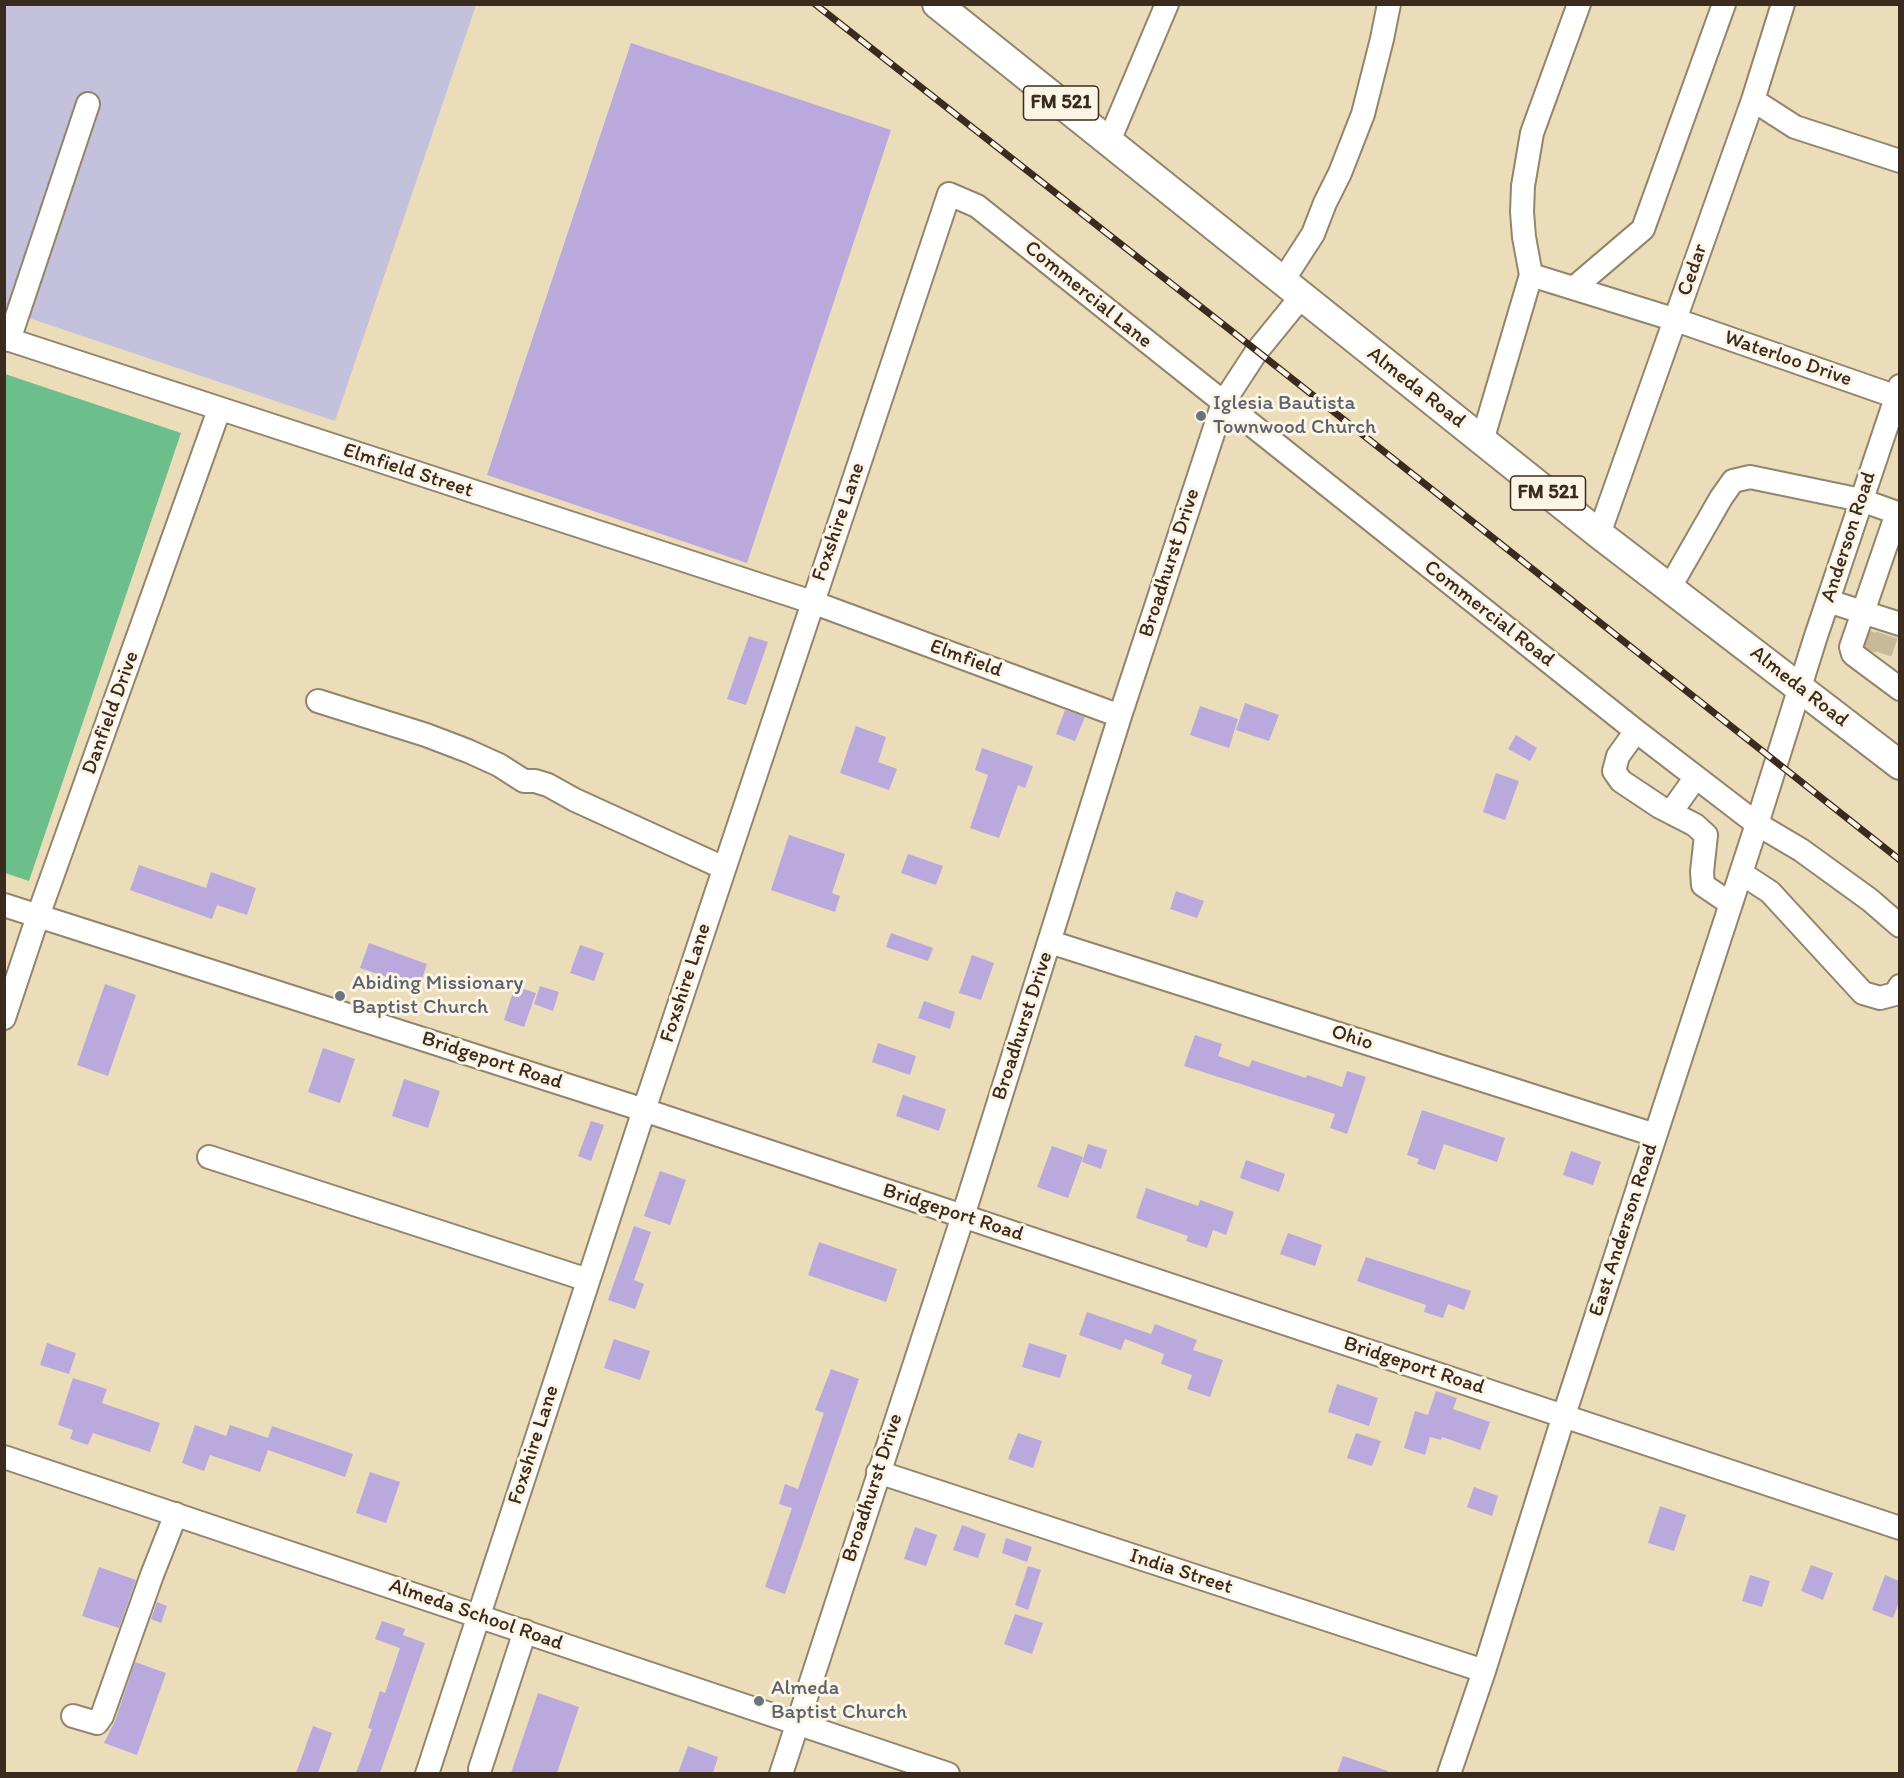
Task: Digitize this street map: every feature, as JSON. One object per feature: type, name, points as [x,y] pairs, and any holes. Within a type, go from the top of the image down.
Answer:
[{"type":"main road","name":"Almeda Road","points":[[937,4],[1599,534],[1899,765]]},
{"type":"street","points":[[1109,141],[1167,4]]},
{"type":"street","name":"Broadhurst Drive","points":[[781,1773],[963,1216],[1120,716],[1223,403],[1257,351],[1292,289],[1363,114],[1389,4]]},
{"type":"street","points":[[1482,441],[1531,275],[1522,212],[1523,186],[1532,133],[1579,4]]},
{"type":"street","points":[[1575,287],[1643,229],[1724,4]]},
{"type":"street","name":"Cedar","points":[[1599,534],[1753,100],[1783,4]]},
{"type":"street","points":[[1753,100],[1795,126],[1899,161]]},
{"type":"street","points":[[7,339],[88,104]]},
{"type":"street","name":"Commercial Lane","points":[[949,194],[977,206],[1223,403]]},
{"type":"street","name":"Foxshire Lane","points":[[427,1773],[724,868],[949,194]]},
{"type":"street","name":"Waterloo Drive","points":[[1531,275],[1575,287],[1898,393]]},
{"type":"street","name":"Elmfield Street","points":[[7,339],[812,602]]},
{"type":"street","name":"Anderson Road","points":[[1800,688],[1898,393]]},
{"type":"street","name":"Commercial Road","points":[[1223,403],[1636,731],[1757,824],[1801,850],[1870,900],[1899,926]]},
{"type":"street","name":"Danfield Drive","points":[[4,1018],[38,916],[219,410]]},
{"type":"street","points":[[1670,587],[1721,498],[1733,482],[1750,477],[1861,500],[1898,513],[1877,637]]},
{"type":"street","points":[[1828,601],[1877,637],[1898,683]]},
{"type":"street","name":"Elmfield","points":[[812,602],[1120,716]]},
{"type":"street","name":"East Anderson Road","points":[[1449,1773],[1484,1671],[1564,1415],[1800,688]]},
{"type":"street","points":[[318,701],[468,751],[499,765],[524,782],[535,781],[548,785],[724,868]]},
{"type":"street","points":[[1636,731],[1618,756],[1614,771],[1621,781],[1695,825],[1706,835],[1701,872],[1702,885],[1731,904]]},
{"type":"street","points":[[1671,812],[1696,777]]},
{"type":"street","points":[[1741,873],[1770,892],[1863,993],[1880,998],[1896,994],[1899,986]]},
{"type":"street","name":"Bridgeport Road","points":[[4,905],[644,1110],[1899,1528]]},
{"type":"street","name":"Ohio","points":[[1050,942],[1655,1135]]},
{"type":"street","points":[[209,1157],[588,1280]]},
{"type":"street","name":"Almeda School Road","points":[[4,1457],[948,1773]]},
{"type":"street","name":"India Street","points":[[878,1472],[1484,1671]]},
{"type":"street","points":[[73,1716],[97,1723],[102,1716],[176,1514]]},
{"type":"street","points":[[480,1769],[525,1631]]},
{"type":"shaded area","points":[[5,5],[476,5],[335,421],[5,310]]},
{"type":"green space","points":[[5,374],[181,433],[29,881],[5,873]]},
{"type":"building","points":[[631,43],[891,130],[747,563],[487,475]]},
{"type":"building","points":[[749,636],[768,642],[746,705],[727,699]]},
{"type":"building","points":[[1245,703],[1279,715],[1269,741],[1236,730]]},
{"type":"building","points":[[1200,706],[1238,719],[1229,748],[1190,735]]},
{"type":"building","points":[[1065,710],[1085,717],[1075,741],[1056,734]]},
{"type":"building","points":[[856,726],[886,737],[878,762],[897,769],[889,790],[840,773]]},
{"type":"building","points":[[1516,735],[1537,748],[1530,761],[1508,749]]},
{"type":"building","points":[[982,748],[1033,766],[1025,788],[1018,785],[999,838],[970,828],[988,775],[975,770]]},
{"type":"building","points":[[1496,773],[1519,781],[1505,820],[1483,812]]},
{"type":"building","points":[[789,835],[845,854],[832,893],[840,896],[835,912],[771,890]]},
{"type":"building","points":[[908,854],[943,866],[936,885],[901,873]]},
{"type":"building","points":[[139,865],[206,888],[211,872],[256,888],[247,915],[217,905],[212,919],[130,890]]},
{"type":"building","points":[[1176,891],[1204,901],[1197,918],[1170,909]]},
{"type":"building","points":[[891,933],[933,948],[928,961],[886,947]]},
{"type":"building","points":[[369,943],[427,964],[419,988],[360,968]]},
{"type":"building","points":[[580,945],[604,953],[594,981],[570,973]]},
{"type":"building","points":[[972,955],[994,963],[981,1000],[959,993]]},
{"type":"building","points":[[105,984],[136,995],[108,1076],[77,1065]]},
{"type":"building","points":[[515,986],[536,993],[524,1027],[504,1020]]},
{"type":"building","points":[[540,986],[559,992],[553,1011],[534,1004]]},
{"type":"building","points":[[924,1001],[955,1012],[950,1029],[918,1018]]},
{"type":"building","points":[[1195,1035],[1222,1044],[1218,1056],[1249,1067],[1252,1060],[1342,1087],[1347,1071],[1366,1077],[1347,1134],[1330,1128],[1335,1114],[1184,1066]]},
{"type":"building","points":[[878,1043],[916,1056],[910,1075],[872,1062]]},
{"type":"building","points":[[323,1048],[355,1059],[340,1103],[308,1092]]},
{"type":"building","points":[[404,1079],[440,1091],[428,1128],[392,1116]]},
{"type":"building","points":[[903,1095],[946,1109],[939,1131],[896,1116]]},
{"type":"building","points":[[1422,1110],[1505,1138],[1497,1162],[1444,1144],[1435,1170],[1417,1164],[1419,1159],[1407,1155]]},
{"type":"building","points":[[591,1121],[604,1125],[591,1161],[578,1156]]},
{"type":"building","points":[[1088,1144],[1107,1150],[1101,1169],[1082,1162]]},
{"type":"building","points":[[1052,1146],[1083,1157],[1068,1198],[1037,1187]]},
{"type":"building","points":[[1571,1151],[1601,1162],[1593,1185],[1563,1175]]},
{"type":"building","points":[[1246,1160],[1285,1174],[1279,1192],[1240,1178]]},
{"type":"building","points":[[660,1171],[686,1180],[670,1225],[644,1216]]},
{"type":"building","points":[[1146,1188],[1198,1206],[1200,1200],[1234,1212],[1226,1235],[1213,1230],[1207,1248],[1186,1241],[1188,1236],[1136,1218]]},
{"type":"building","points":[[634,1226],[651,1232],[634,1280],[644,1284],[635,1309],[608,1300]]},
{"type":"building","points":[[1288,1233],[1322,1245],[1315,1266],[1280,1254]]},
{"type":"building","points":[[819,1242],[897,1269],[886,1302],[808,1275]]},
{"type":"building","points":[[1366,1257],[1471,1291],[1464,1310],[1448,1304],[1443,1318],[1424,1312],[1426,1305],[1357,1281]]},
{"type":"building","points":[[1087,1312],[1151,1334],[1155,1324],[1197,1340],[1193,1350],[1223,1360],[1210,1397],[1187,1389],[1192,1375],[1161,1364],[1164,1354],[1125,1339],[1121,1350],[1079,1335]]},
{"type":"building","points":[[614,1339],[650,1351],[640,1380],[604,1368]]},
{"type":"building","points":[[47,1343],[76,1353],[69,1374],[40,1365]]},
{"type":"building","points":[[1029,1343],[1067,1355],[1060,1378],[1022,1367]]},
{"type":"building","points":[[831,1369],[859,1379],[785,1594],[765,1587],[792,1508],[779,1504],[785,1484],[798,1489],[824,1413],[815,1410]]},
{"type":"building","points":[[73,1378],[107,1389],[102,1403],[160,1423],[150,1452],[93,1433],[88,1445],[70,1439],[73,1430],[58,1425]]},
{"type":"building","points":[[1337,1384],[1378,1398],[1369,1426],[1328,1412]]},
{"type":"building","points":[[1436,1391],[1457,1398],[1453,1409],[1490,1422],[1480,1450],[1442,1437],[1441,1440],[1430,1437],[1425,1455],[1404,1448],[1415,1411],[1428,1415]]},
{"type":"building","points":[[195,1425],[226,1436],[230,1425],[268,1438],[272,1426],[353,1454],[345,1477],[268,1450],[260,1472],[210,1455],[204,1471],[182,1463]]},
{"type":"building","points":[[1018,1433],[1042,1441],[1033,1468],[1008,1459]]},
{"type":"building","points":[[1356,1433],[1381,1441],[1372,1466],[1347,1458]]},
{"type":"building","points":[[370,1472],[400,1482],[386,1523],[356,1513]]},
{"type":"building","points":[[1474,1487],[1498,1496],[1492,1516],[1467,1507]]},
{"type":"building","points":[[1660,1506],[1686,1515],[1674,1551],[1648,1543]]},
{"type":"building","points":[[962,1525],[986,1534],[978,1558],[953,1550]]},
{"type":"building","points":[[915,1527],[937,1535],[926,1566],[904,1559]]},
{"type":"building","points":[[1006,1538],[1032,1547],[1027,1562],[1002,1553]]},
{"type":"building","points":[[1811,1565],[1833,1573],[1823,1600],[1801,1591]]},
{"type":"building","points":[[1028,1566],[1041,1570],[1028,1610],[1015,1605]]},
{"type":"building","points":[[99,1567],[136,1580],[119,1628],[82,1616]]},
{"type":"building","points":[[1750,1575],[1770,1581],[1762,1607],[1742,1601]]},
{"type":"building","points":[[1885,1575],[1899,1581],[1899,1602],[1893,1618],[1872,1610]]},
{"type":"building","points":[[157,1602],[167,1606],[161,1623],[151,1619]]},
{"type":"building","points":[[1015,1614],[1043,1623],[1032,1654],[1004,1644]]},
{"type":"building","points":[[382,1621],[405,1629],[403,1635],[425,1643],[380,1773],[356,1773],[372,1729],[368,1728],[380,1691],[385,1693],[400,1648],[375,1639]]},
{"type":"building","points":[[135,1662],[166,1673],[137,1755],[104,1743],[115,1721]]},
{"type":"building","points":[[538,1693],[579,1707],[557,1773],[511,1773]]},
{"type":"building","points":[[313,1726],[332,1733],[318,1773],[296,1773]]},
{"type":"building","points":[[688,1746],[718,1757],[713,1773],[678,1773]]},
{"type":"building","points":[[1343,1756],[1388,1771],[1387,1773],[1337,1773]]},
{"type":"tunnel","points":[[1865,649],[1871,631]]},
{"type":"tunnel","points":[[1881,653],[1887,635]]},
{"type":"railway","points":[[815,4],[1900,860]]},
{"type":"place","name":"Iglesia Bautista Townwood Church","points":[[1201,416]]},
{"type":"place","name":"Abiding Missionary Baptist Church","points":[[340,996]]},
{"type":"place","name":"Almeda Baptist Church","points":[[759,1701]]}]
